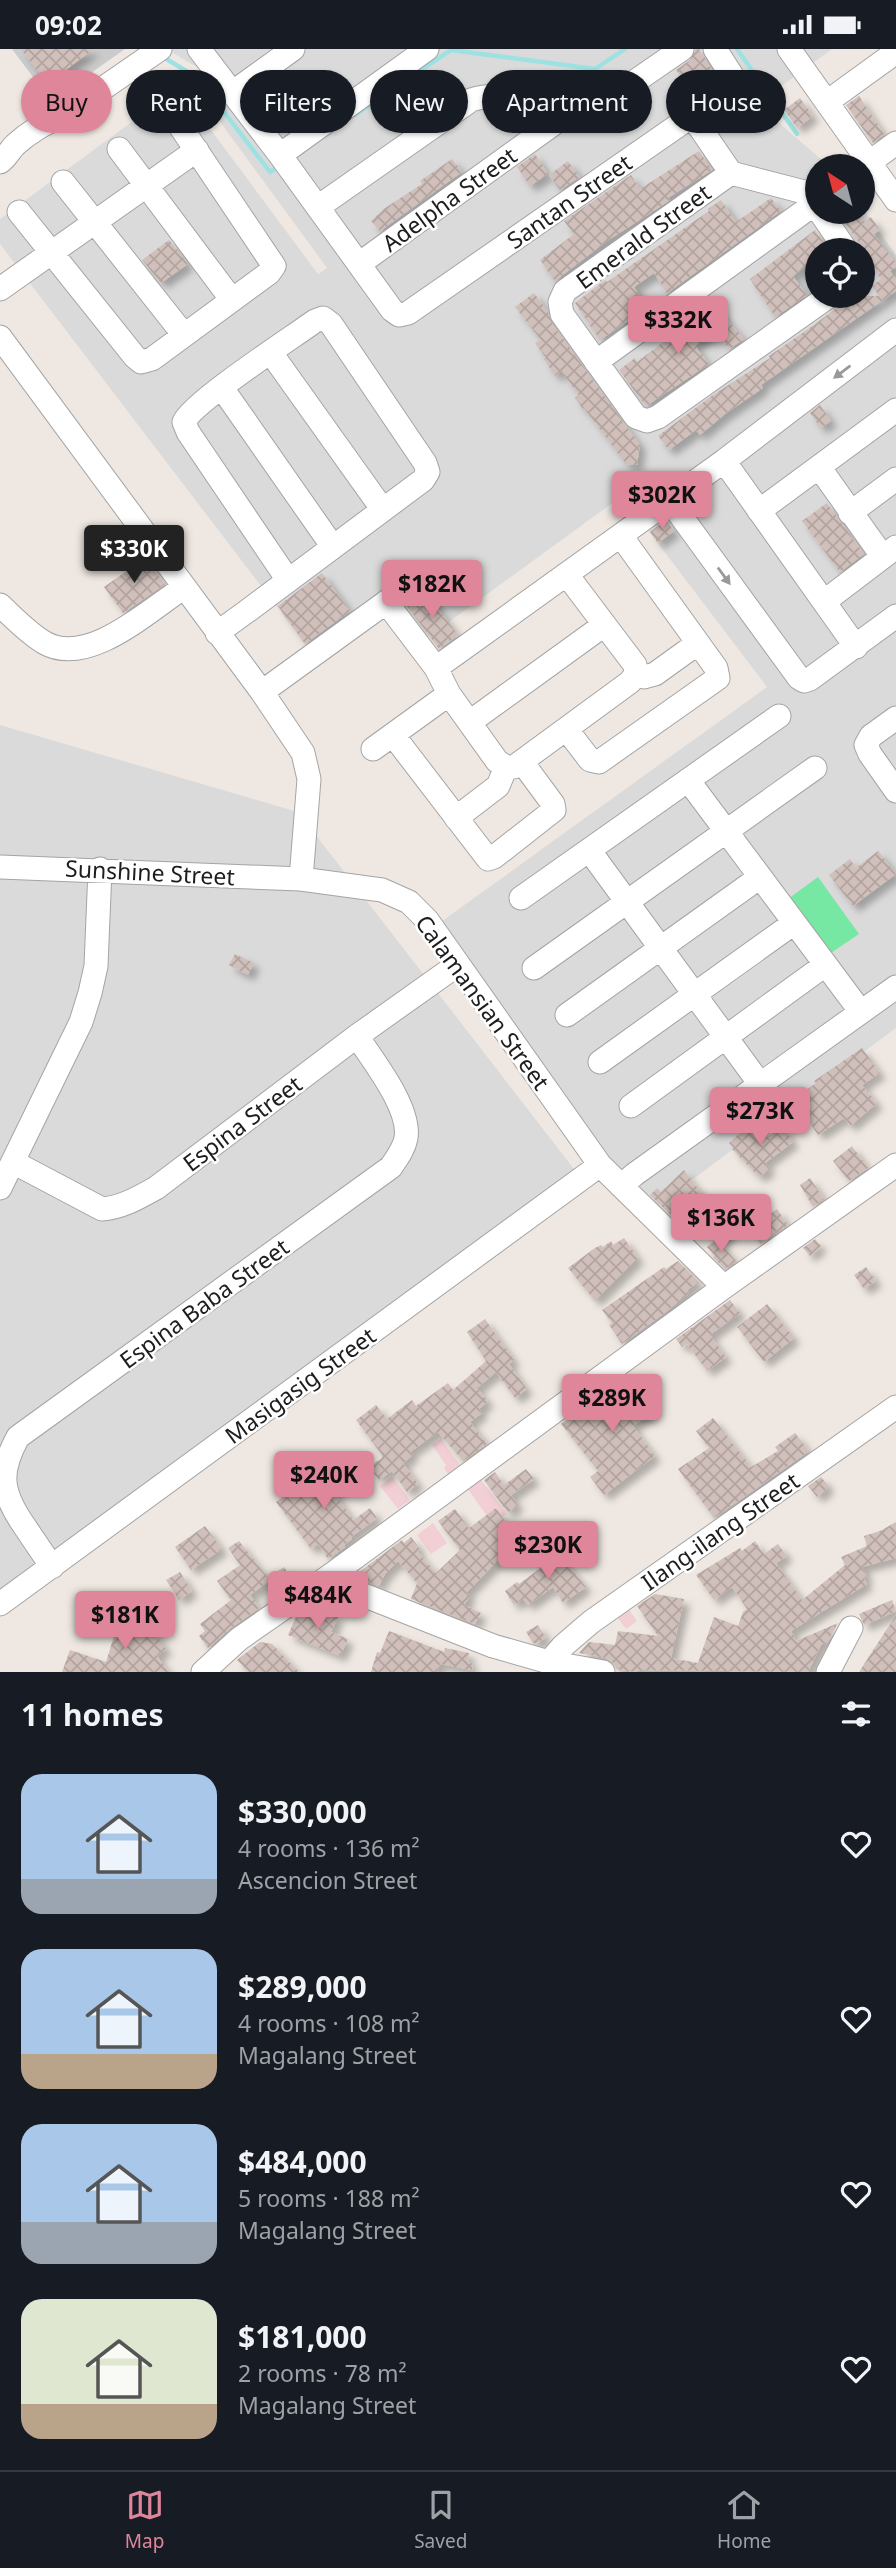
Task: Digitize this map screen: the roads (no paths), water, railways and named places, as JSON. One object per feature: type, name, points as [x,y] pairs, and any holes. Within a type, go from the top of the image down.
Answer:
[{"type":"street","points":[[199,49],[359,264]]},
{"type":"street","points":[[232,93],[293,49]]},
{"type":"street","points":[[284,160],[427,49]]},
{"type":"street","name":"Adelpha Street","points":[[652,70],[682,49]]},
{"type":"street","name":"Santan Street","points":[[715,49],[728,70]]},
{"type":"street","points":[[789,49],[827,102],[859,154]]},
{"type":"street","points":[[4,159],[20,153],[54,129],[60,118],[155,52]]},
{"type":"street","points":[[827,102],[896,52]]},
{"type":"street","points":[[318,207],[471,100],[482,97]]},
{"type":"street","points":[[19,212],[135,357],[142,362],[152,359],[274,266],[185,133]]},
{"type":"street","name":"Adelpha Street","points":[[359,264],[541,133]]},
{"type":"street","name":"Santan Street","points":[[359,264],[392,310],[399,315],[408,313],[667,133]]},
{"type":"street","points":[[704,133],[731,173],[805,194]]},
{"type":"street","points":[[875,158],[896,143]]},
{"type":"street","points":[[119,149],[232,300]]},
{"type":"street","points":[[0,289],[197,150]]},
{"type":"street","name":"Emerald Street","points":[[596,362],[562,314],[559,302],[565,291],[731,173]]},
{"type":"street","points":[[875,176],[896,200]]},
{"type":"street","points":[[63,182],[184,335]]},
{"type":"street","points":[[805,215],[596,362],[636,417],[647,421],[658,417],[812,308]]},
{"type":"street","points":[[217,633],[423,480],[428,472],[425,463],[331,324],[323,318],[315,321],[188,413],[184,422],[188,432],[288,580]]},
{"type":"street","points":[[436,668],[670,501],[896,330]]},
{"type":"street","points":[[0,337],[262,692],[303,754],[309,779],[301,879]]},
{"type":"street","points":[[271,353],[383,510]]},
{"type":"street","points":[[222,388],[333,547]]},
{"type":"street","points":[[759,510],[896,410]]},
{"type":"street","points":[[724,461],[856,647]]},
{"type":"street","points":[[819,467],[850,513],[889,552],[825,601]]},
{"type":"street","points":[[850,513],[896,479]]},
{"type":"street","points":[[670,501],[799,678],[804,681],[856,647],[896,616]]},
{"type":"street","points":[[567,730],[590,760],[595,762],[719,676],[716,668],[621,536]]},
{"type":"street","points":[[456,818],[498,786],[514,764],[567,730],[630,682],[636,674],[635,665],[567,575]]},
{"type":"street","points":[[262,692],[415,582]]},
{"type":"street","points":[[0,605],[47,644],[74,649],[101,643],[183,587]]},
{"type":"street","points":[[386,602],[436,668],[449,694],[497,761],[514,764],[553,804],[554,810],[551,815],[488,859],[393,735]]},
{"type":"street","points":[[470,722],[604,625]]},
{"type":"street","points":[[636,674],[644,677],[655,674],[698,643]]},
{"type":"street","points":[[373,749],[449,694]]},
{"type":"street","points":[[522,898],[779,716]]},
{"type":"street","points":[[896,717],[871,736],[866,745],[896,791]]},
{"type":"street","points":[[534,968],[815,768]]},
{"type":"street","points":[[688,780],[861,1012]]},
{"type":"street","points":[[589,850],[760,1084]]},
{"type":"street","name":"Sunshine Street","points":[[0,867],[301,879]]},
{"type":"street","points":[[0,1188],[80,1022],[90,993],[96,966],[100,869]]},
{"type":"street","points":[[567,1015],[760,877]]},
{"type":"street","name":"Calamansian Street","points":[[301,879],[382,890],[409,902],[427,920],[600,1165],[724,1287]]},
{"type":"street","points":[[600,1062],[794,923]]},
{"type":"street","name":"Espina Street","points":[[13,1162],[102,1209],[117,1207],[156,1188],[357,1036],[457,965]]},
{"type":"street","points":[[631,1106],[825,965]]},
{"type":"street","points":[[621,1187],[635,1174],[896,987]]},
{"type":"street","name":"Espina Baba Street","points":[[52,1567],[3,1495],[2,1469],[9,1449],[18,1437],[391,1167],[402,1151],[407,1136],[404,1112],[357,1036]]},
{"type":"street","name":"Masigasig Street","points":[[0,1604],[600,1165]]},
{"type":"street","points":[[203,1672],[239,1639],[896,1165]]},
{"type":"street","name":"Ilang-ilang Street","points":[[549,1662],[591,1622],[896,1407]]},
{"type":"street","points":[[331,1575],[348,1589],[493,1646],[549,1662],[603,1672]]},
{"type":"street","points":[[828,1672],[851,1627]]},
{"type":"waterway","points":[[356,114],[451,50],[595,69],[625,49]]},
{"type":"waterway","points":[[737,49],[797,134]]},
{"type":"waterway","points":[[163,57],[198,78],[270,172],[278,167]]}]
